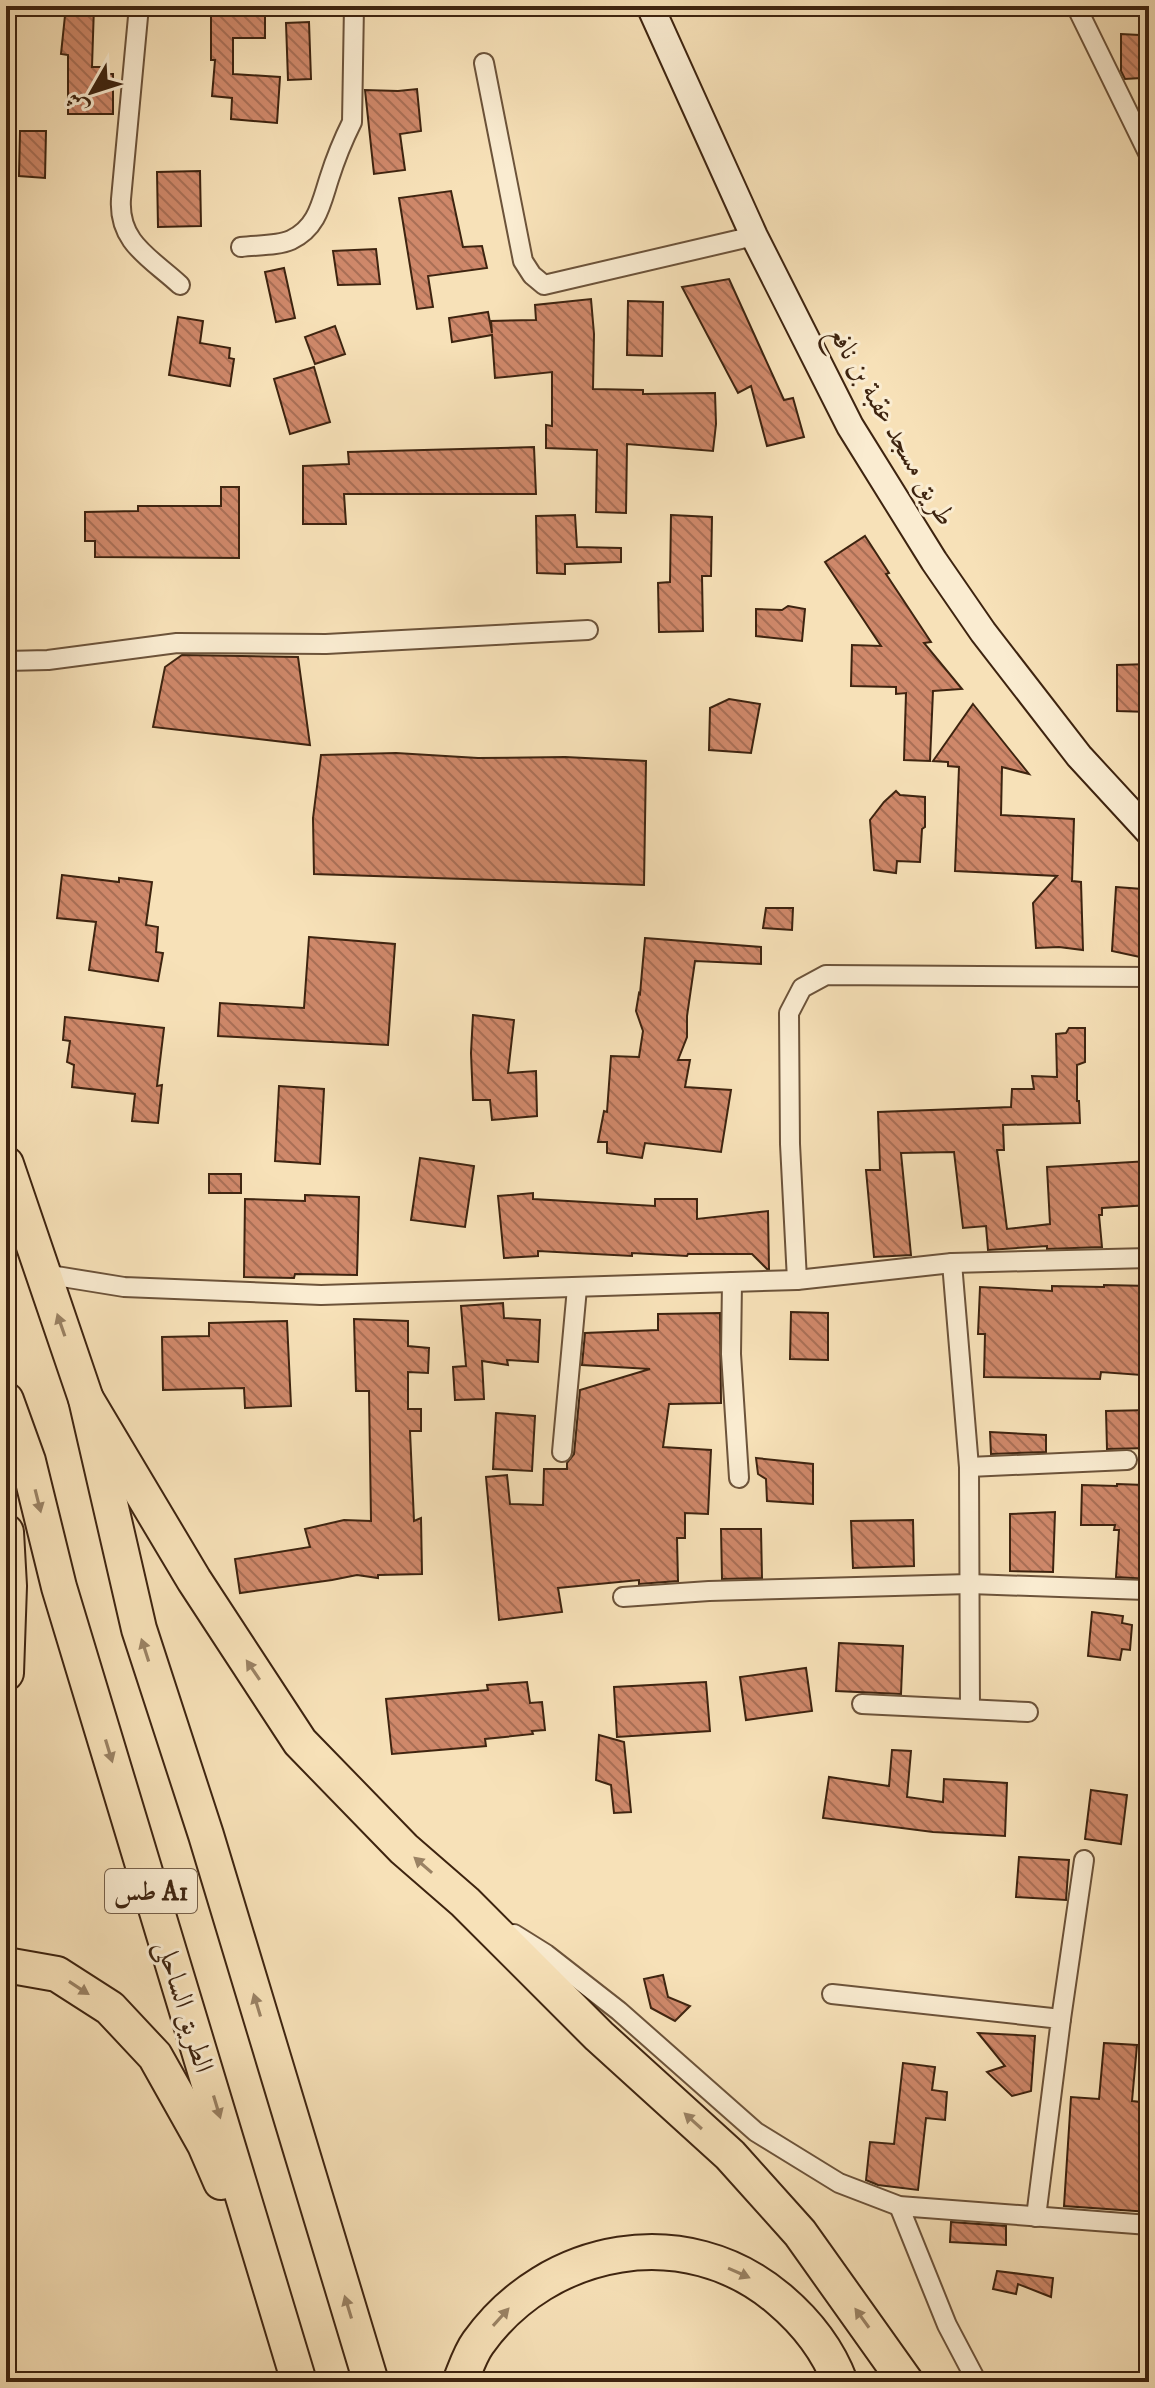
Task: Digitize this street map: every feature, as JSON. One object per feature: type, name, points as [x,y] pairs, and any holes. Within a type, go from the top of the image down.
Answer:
[{"type":"highway","name":"طس A1","points":[[6,1164],[86,1399],[139,1629],[206,1835],[371,2382]]},
{"type":"highway","points":[[86,1399],[194,1580],[300,1742],[404,1849],[465,1902],[599,2036],[730,2155],[800,2233],[906,2382]]},
{"type":"highway","name":"الطريق الساحلى","points":[[6,1400],[28,1461],[59,1587],[299,2382]]},
{"type":"highway","points":[[6,1532],[9,1586],[6,1673]]},
{"type":"highway","points":[[6,1965],[57,1974],[110,2008],[155,2056],[205,2145],[275,2300]]},
{"type":"highway","points":[[460,2382],[477,2344],[513,2304],[548,2280],[586,2262],[630,2252],[668,2251],[711,2260],[758,2281],[800,2316],[833,2365],[840,2382]]},
{"type":"street","points":[[139,6],[121,221],[133,242],[180,285]]},
{"type":"street","points":[[241,247],[290,241],[313,224],[352,122],[354,6]]},
{"type":"street","name":"طريق مسجد عقبة بن نافع","points":[[650,6],[754,236],[850,426],[934,561],[983,632],[1079,756],[1149,832]]},
{"type":"street","points":[[1076,6],[1149,155]]},
{"type":"street","points":[[484,63],[523,261],[532,275],[544,285],[754,236]]},
{"type":"street","points":[[6,661],[48,660],[177,643],[326,644],[588,630]]},
{"type":"street","points":[[797,1280],[790,1144],[789,1013],[802,988],[826,975],[1149,977]]},
{"type":"street","points":[[44,1274],[124,1287],[321,1295],[797,1280],[952,1263],[1149,1258]]},
{"type":"street","points":[[952,1263],[969,1467],[970,1709]]},
{"type":"street","points":[[732,1282],[731,1354],[739,1478]]},
{"type":"street","points":[[562,1452],[577,1288]]},
{"type":"street","points":[[969,1467],[1127,1460]]},
{"type":"street","points":[[623,1597],[709,1591],[970,1584],[1146,1590]]},
{"type":"street","points":[[862,1704],[1028,1712]]},
{"type":"street","points":[[1036,2217],[1084,1860]]},
{"type":"street","points":[[465,1902],[546,1954],[619,2011],[756,2132],[839,2183],[899,2206],[1149,2225]]},
{"type":"street","points":[[832,1994],[1061,2019]]},
{"type":"street","points":[[899,2206],[947,2325],[977,2382]]},
{"type":"building","points":[[66,6],[94,6],[92,67],[105,67],[105,74],[113,74],[113,114],[68,114],[68,55],[61,54]]},
{"type":"building","points":[[211,6],[265,6],[265,38],[233,38],[233,74],[280,77],[277,123],[231,119],[232,98],[212,96],[215,60],[211,60]]},
{"type":"building","points":[[309,22],[311,79],[288,80],[286,23]]},
{"type":"building","points":[[1121,34],[1139,35],[1141,78],[1125,79],[1121,71]]},
{"type":"building","points":[[417,89],[421,131],[400,134],[405,170],[374,174],[365,90]]},
{"type":"building","points":[[20,131],[46,131],[45,178],[19,176]]},
{"type":"building","points":[[200,171],[201,226],[158,227],[157,172]]},
{"type":"building","points":[[451,191],[463,247],[482,246],[487,268],[428,276],[433,307],[417,309],[399,198]]},
{"type":"building","points":[[376,249],[380,284],[338,285],[333,251]]},
{"type":"building","points":[[284,268],[295,318],[276,322],[265,272]]},
{"type":"building","points":[[729,279],[784,400],[793,398],[804,437],[767,446],[751,386],[738,393],[682,287]]},
{"type":"building","points":[[591,299],[593,389],[643,390],[643,394],[715,393],[713,451],[627,444],[626,513],[596,512],[597,450],[546,448],[546,425],[552,426],[552,372],[495,378],[492,335],[452,342],[449,318],[488,312],[492,333],[491,321],[536,320],[535,305]]},
{"type":"building","points":[[628,301],[663,302],[662,356],[627,355]]},
{"type":"building","points":[[178,317],[203,321],[200,343],[230,348],[229,358],[234,359],[230,386],[169,375]]},
{"type":"building","points":[[335,326],[345,354],[315,364],[305,337]]},
{"type":"building","points":[[314,367],[330,422],[290,434],[274,379]]},
{"type":"building","points":[[534,447],[536,494],[344,494],[346,524],[303,524],[303,466],[349,464],[348,452]]},
{"type":"building","points":[[221,487],[239,487],[239,558],[95,557],[95,541],[85,541],[85,512],[138,511],[138,506],[221,506]]},
{"type":"building","points":[[575,515],[577,547],[621,548],[621,562],[565,564],[565,574],[537,573],[536,516]]},
{"type":"building","points":[[671,515],[712,517],[711,576],[702,576],[703,631],[659,632],[658,583],[670,582]]},
{"type":"building","points":[[865,536],[931,642],[924,643],[962,689],[933,691],[930,761],[904,760],[906,693],[896,694],[896,687],[851,686],[852,645],[881,646],[825,562]]},
{"type":"building","points":[[788,606],[805,609],[802,641],[756,636],[756,609],[782,610]]},
{"type":"building","points":[[182,655],[298,657],[310,745],[153,727],[165,667]]},
{"type":"building","points":[[1149,664],[1149,712],[1117,711],[1117,665]]},
{"type":"building","points":[[729,699],[760,704],[751,753],[709,750],[710,708]]},
{"type":"building","points":[[973,704],[1029,774],[1002,767],[1001,815],[1074,819],[1072,881],[1081,882],[1083,950],[1036,948],[1033,903],[1057,876],[955,871],[959,767],[933,761]]},
{"type":"building","points":[[396,753],[646,761],[644,885],[314,874],[313,818],[321,755]]},
{"type":"building","points":[[896,791],[900,795],[925,797],[920,862],[897,861],[896,873],[874,870],[870,820]]},
{"type":"building","points":[[62,875],[119,882],[119,878],[152,882],[146,925],[158,927],[156,952],[163,953],[158,981],[89,970],[96,922],[57,918]]},
{"type":"building","points":[[1116,887],[1142,889],[1141,911],[1149,911],[1149,959],[1112,951]]},
{"type":"building","points":[[766,908],[793,908],[792,930],[763,928]]},
{"type":"building","points":[[309,937],[395,944],[388,1045],[218,1036],[220,1003],[304,1008]]},
{"type":"building","points":[[645,938],[761,947],[761,964],[695,961],[687,1037],[678,1060],[690,1060],[685,1087],[731,1090],[721,1152],[645,1143],[642,1158],[607,1153],[607,1142],[598,1142],[604,1111],[607,1112],[611,1056],[639,1057],[643,1031],[636,1011]]},
{"type":"building","points":[[473,1015],[514,1020],[508,1073],[536,1071],[537,1116],[492,1120],[490,1100],[473,1100]]},
{"type":"building","points":[[65,1017],[164,1028],[157,1086],[162,1085],[158,1123],[132,1121],[135,1094],[72,1087],[74,1065],[67,1062],[70,1041],[63,1040]]},
{"type":"building","points":[[1069,1028],[1085,1028],[1085,1062],[1077,1065],[1080,1123],[1003,1125],[1004,1150],[997,1150],[1007,1229],[1050,1224],[1047,1167],[1149,1161],[1149,1205],[1102,1208],[1102,1215],[1099,1215],[1102,1247],[1047,1249],[1047,1246],[988,1250],[986,1226],[963,1228],[954,1152],[901,1153],[911,1255],[874,1257],[866,1170],[880,1170],[878,1112],[1011,1107],[1012,1089],[1034,1089],[1032,1076],[1057,1077],[1056,1034],[1066,1033]]},
{"type":"building","points":[[279,1086],[324,1089],[320,1164],[275,1161]]},
{"type":"building","points":[[420,1158],[474,1166],[465,1227],[411,1220]]},
{"type":"building","points":[[209,1174],[241,1174],[241,1193],[209,1193]]},
{"type":"building","points":[[533,1193],[533,1199],[655,1206],[655,1199],[697,1199],[697,1219],[768,1211],[769,1269],[752,1254],[687,1256],[632,1253],[632,1256],[538,1251],[538,1256],[504,1258],[498,1196]]},
{"type":"building","points":[[305,1195],[359,1197],[357,1275],[244,1277],[245,1199],[305,1201]]},
{"type":"building","points":[[1052,1286],[1149,1286],[1149,1351],[1143,1351],[1141,1375],[1101,1372],[1100,1379],[984,1377],[985,1334],[978,1334],[980,1287],[1052,1291]]},
{"type":"building","points":[[503,1303],[504,1318],[540,1320],[538,1362],[507,1360],[508,1365],[482,1361],[484,1399],[455,1400],[453,1367],[466,1366],[461,1306]]},
{"type":"building","points":[[791,1312],[828,1313],[828,1360],[790,1359]]},
{"type":"building","points":[[720,1313],[721,1403],[669,1404],[663,1447],[711,1450],[708,1514],[685,1513],[685,1538],[677,1538],[678,1581],[639,1584],[639,1580],[558,1588],[562,1612],[499,1620],[486,1477],[507,1475],[510,1504],[543,1505],[544,1469],[567,1469],[567,1463],[574,1454],[580,1390],[650,1369],[582,1365],[585,1333],[658,1330],[658,1314]]},
{"type":"building","points":[[354,1319],[408,1321],[408,1346],[429,1348],[428,1373],[408,1372],[408,1409],[421,1409],[421,1431],[410,1431],[414,1521],[421,1518],[422,1574],[378,1575],[378,1578],[357,1575],[240,1593],[235,1559],[310,1547],[305,1529],[344,1520],[371,1521],[369,1391],[356,1391]]},
{"type":"building","points":[[287,1321],[291,1406],[245,1408],[244,1388],[163,1390],[162,1337],[209,1336],[209,1323]]},
{"type":"building","points":[[1149,1410],[1149,1448],[1107,1449],[1106,1411]]},
{"type":"building","points":[[496,1413],[535,1416],[532,1471],[493,1469]]},
{"type":"building","points":[[990,1432],[1046,1435],[1046,1452],[991,1454]]},
{"type":"building","points":[[756,1458],[813,1464],[813,1504],[767,1501],[766,1479],[758,1474]]},
{"type":"building","points":[[1082,1485],[1144,1485],[1141,1528],[1149,1528],[1149,1579],[1116,1577],[1119,1530],[1114,1530],[1115,1525],[1081,1525]]},
{"type":"building","points":[[1055,1512],[1053,1572],[1010,1571],[1010,1514]]},
{"type":"building","points":[[913,1520],[914,1566],[853,1568],[851,1521]]},
{"type":"building","points":[[721,1529],[761,1529],[762,1578],[722,1579]]},
{"type":"building","points":[[1092,1612],[1123,1616],[1122,1623],[1132,1625],[1130,1650],[1122,1649],[1120,1660],[1088,1656]]},
{"type":"building","points":[[839,1643],[903,1646],[901,1694],[836,1691]]},
{"type":"building","points":[[806,1668],[812,1711],[746,1720],[740,1677]]},
{"type":"building","points":[[527,1682],[530,1703],[542,1702],[545,1730],[485,1739],[486,1746],[392,1754],[386,1699],[488,1690],[487,1685]]},
{"type":"building","points":[[706,1682],[710,1731],[617,1737],[614,1687]]},
{"type":"building","points":[[599,1735],[624,1742],[631,1812],[614,1813],[611,1785],[596,1780]]},
{"type":"building","points":[[892,1750],[911,1751],[907,1797],[943,1802],[944,1779],[1007,1783],[1005,1836],[933,1832],[823,1818],[829,1777],[889,1786]]},
{"type":"building","points":[[1091,1790],[1127,1795],[1121,1844],[1085,1839]]},
{"type":"building","points":[[1019,1857],[1069,1860],[1066,1900],[1016,1897]]},
{"type":"building","points":[[663,1975],[668,1997],[690,2006],[675,2021],[651,2008],[644,1979]]},
{"type":"building","points":[[978,2033],[1035,2036],[1031,2091],[1012,2096],[987,2072],[1005,2066]]},
{"type":"building","points":[[1104,2043],[1137,2045],[1132,2101],[1149,2103],[1149,2212],[1064,2206],[1071,2097],[1099,2099]]},
{"type":"building","points":[[903,2063],[935,2067],[932,2090],[947,2092],[945,2120],[926,2118],[918,2190],[878,2185],[866,2180],[870,2142],[894,2144]]},
{"type":"building","points":[[951,2222],[1006,2226],[1006,2245],[950,2242]]},
{"type":"building","points":[[997,2271],[1053,2278],[1051,2297],[1018,2284],[1016,2294],[993,2289]]}]
